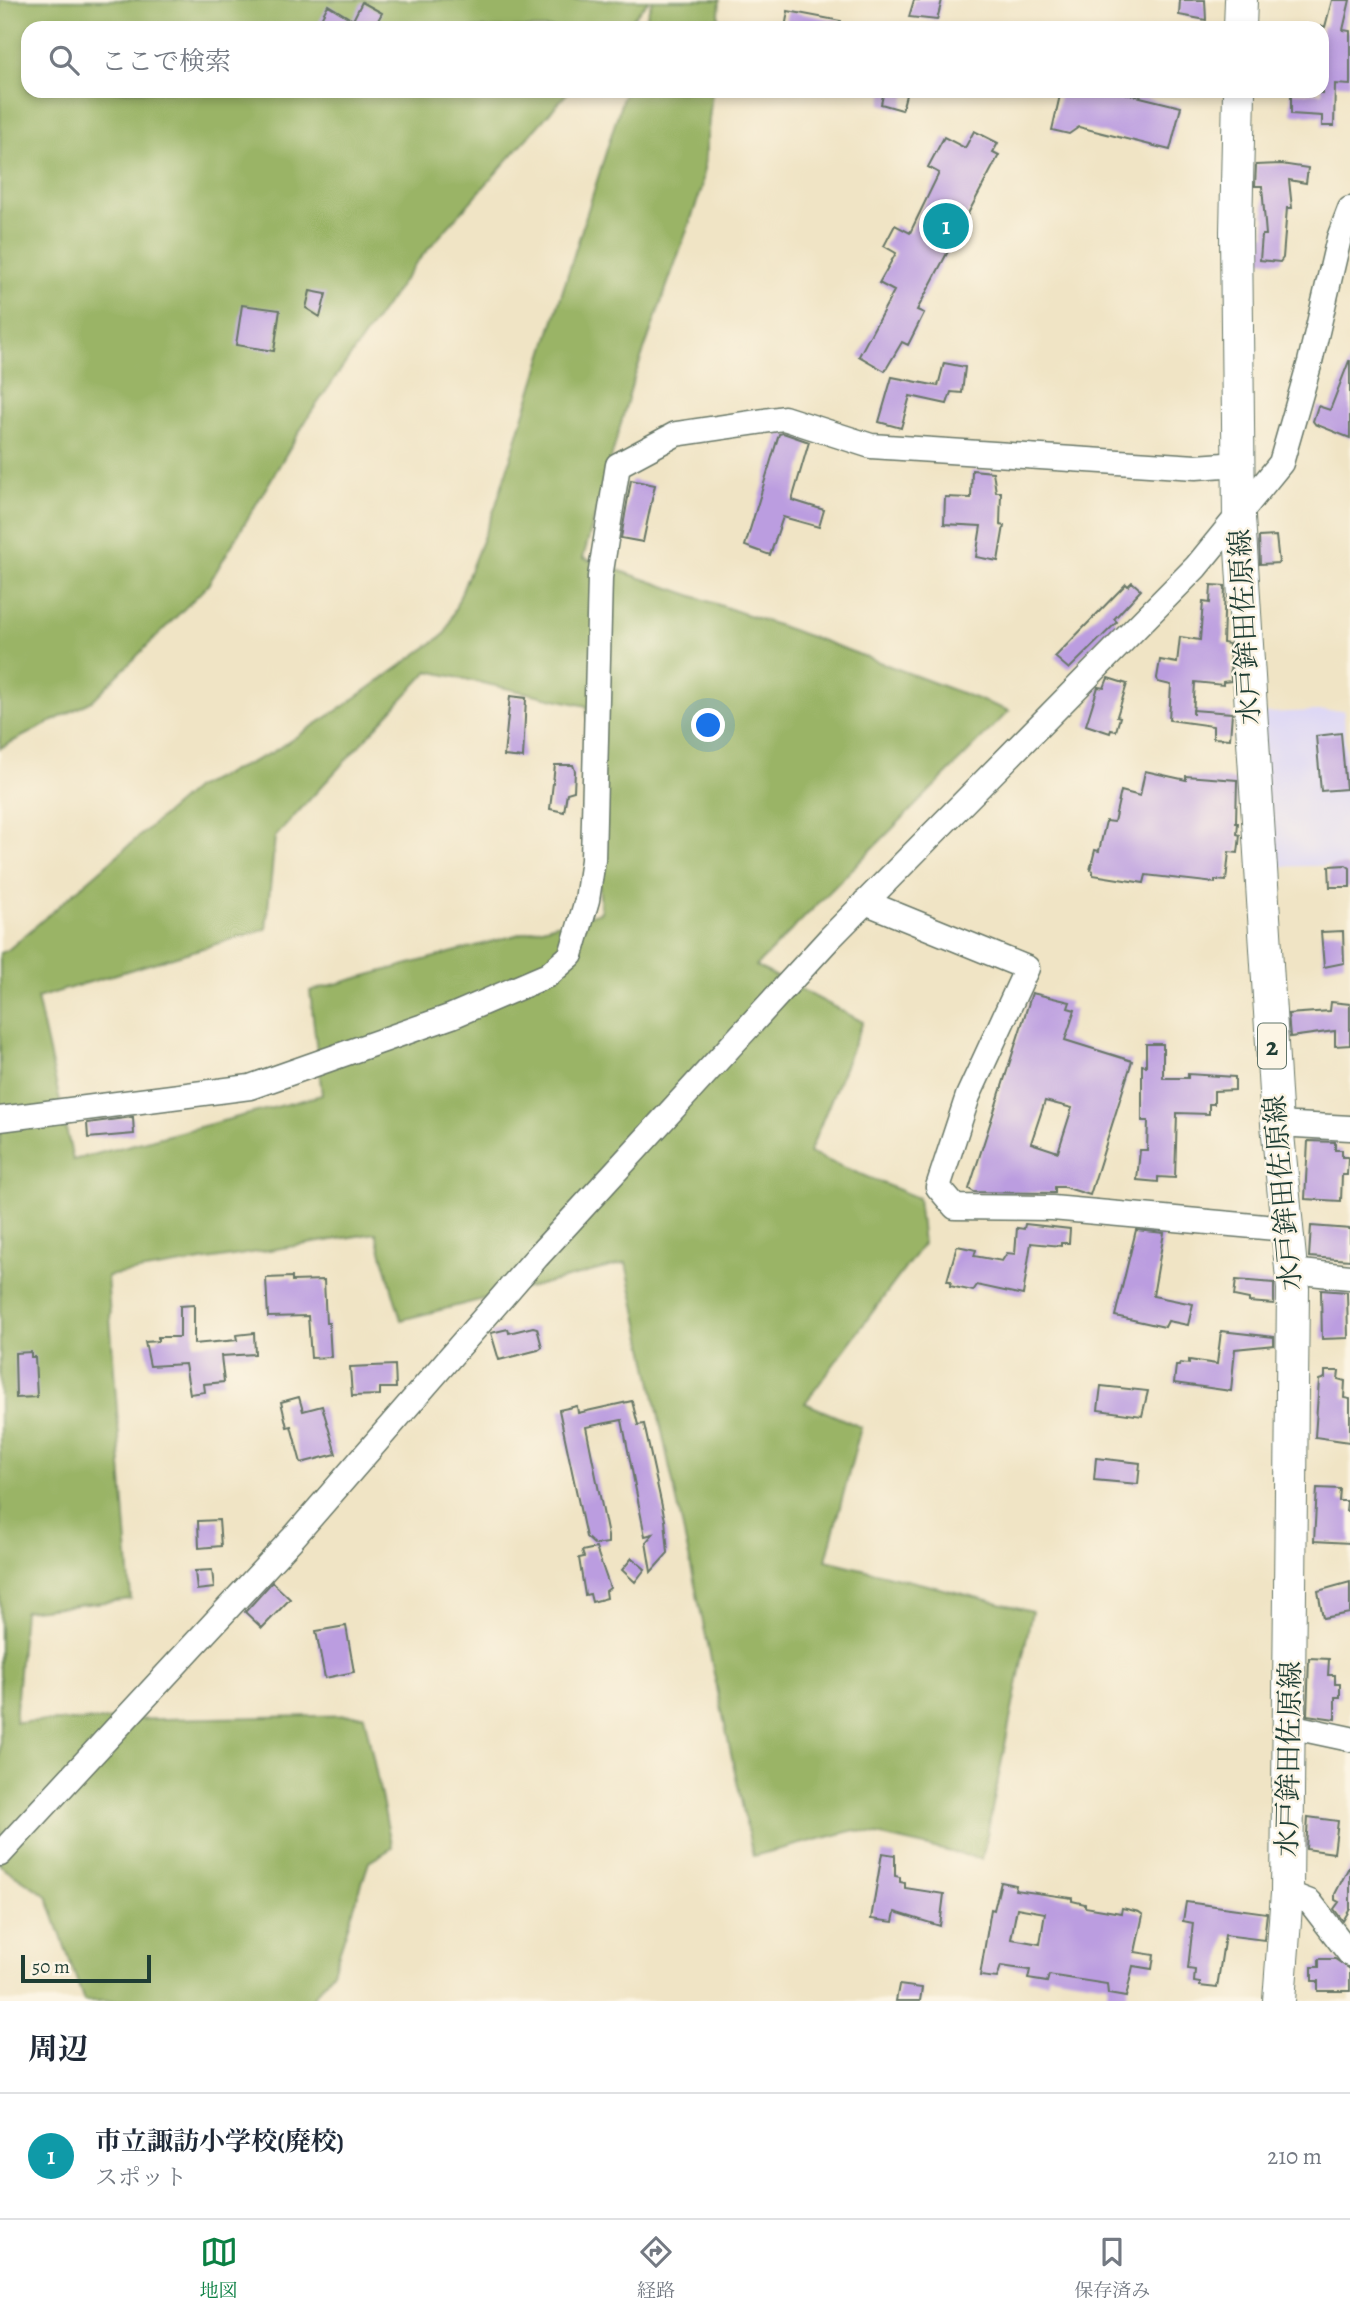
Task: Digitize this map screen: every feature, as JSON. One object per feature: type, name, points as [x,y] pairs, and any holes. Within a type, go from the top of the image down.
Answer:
[{"type":"main road","points":[[1240,21],[1241,0]]},
{"type":"main road","name":"水戸鉾田佐原線","points":[[1239,98],[1236,232],[1238,517],[1277,1125],[1291,1271],[1287,1893],[1279,2001]]},
{"type":"street","points":[[0,1854],[292,1539],[537,1257],[865,902],[1196,567],[1238,517],[1281,463],[1310,362],[1339,238],[1350,209]]},
{"type":"street","points":[[0,1119],[250,1087],[452,1016],[548,975],[571,955],[587,900],[593,860],[600,577],[618,465],[676,434],[784,418],[870,446],[1196,467],[1239,464]]},
{"type":"street","points":[[865,902],[1027,968],[968,1097],[938,1187],[955,1208],[1052,1208],[1287,1229]]},
{"type":"street","points":[[1277,1125],[1350,1128]]},
{"type":"street","points":[[1291,1271],[1350,1277]]},
{"type":"street","points":[[1289,1726],[1350,1739]]},
{"type":"street","points":[[1287,1893],[1310,1902],[1350,1954]]},
{"type":"shaded area","points":[[1344,710],[1350,865],[1268,867],[1262,713]]},
{"type":"green space","points":[[0,0],[649,0],[630,21],[21,21],[21,98],[563,98],[415,264],[310,414],[208,585],[92,701],[0,748]]},
{"type":"green space","points":[[652,0],[720,0],[718,21],[645,21]]},
{"type":"green space","points":[[623,98],[711,98],[702,188],[632,384],[583,558],[826,642],[1009,711],[756,966],[863,1022],[809,1153],[918,1198],[923,1244],[805,1403],[861,1427],[826,1560],[1032,1611],[982,1859],[855,1830],[753,1856],[626,1263],[401,1320],[376,1233],[107,1276],[131,1599],[24,1611],[15,1722],[364,1715],[392,1848],[369,1862],[333,1971],[311,2000],[84,2001],[47,1896],[0,1865],[0,953],[8,950],[195,788],[271,753],[344,706],[445,634],[496,505]],"holes":[[[428,671],[587,706],[601,912],[310,991],[322,1095],[73,1160],[37,998],[266,929],[275,837]]]},
{"type":"building","points":[[914,0],[942,0],[937,20],[909,17]]},
{"type":"building","points":[[1180,0],[1205,0],[1206,20],[1179,15]]},
{"type":"building","points":[[1332,0],[1350,0],[1343,30],[1350,31],[1350,85],[1335,84],[1334,126],[1322,126],[1322,116],[1291,114],[1291,98],[1329,98],[1329,21],[1327,21]]},
{"type":"building","points":[[362,2],[382,13],[378,21],[320,21],[328,5],[353,20]]},
{"type":"building","points":[[788,11],[841,21],[786,21]]},
{"type":"building","points":[[882,98],[905,98],[902,110],[881,104]]},
{"type":"building","points":[[1059,98],[1144,98],[1181,107],[1170,150],[1079,127],[1069,134],[1052,130]]},
{"type":"building","points":[[974,131],[998,143],[993,152],[999,155],[917,310],[924,313],[908,345],[902,342],[885,371],[859,356],[894,291],[879,283],[896,253],[884,246],[895,225],[910,233],[939,173],[928,167],[944,137],[965,148]]},
{"type":"building","points":[[1281,164],[1308,168],[1306,183],[1289,180],[1292,208],[1287,208],[1283,258],[1280,262],[1260,260],[1262,235],[1266,235],[1262,186],[1255,186],[1256,165]]},
{"type":"building","points":[[310,291],[326,294],[320,317],[306,308]]},
{"type":"building","points":[[242,305],[280,310],[274,351],[236,345]]},
{"type":"building","points":[[1349,361],[1350,438],[1313,421],[1318,406],[1330,410]]},
{"type":"building","points":[[944,363],[965,367],[962,393],[951,392],[947,404],[910,396],[901,428],[879,422],[892,377],[938,386]]},
{"type":"building","points":[[779,434],[809,442],[792,500],[824,510],[819,527],[783,517],[770,555],[745,546]]},
{"type":"building","points":[[972,470],[993,472],[996,492],[1001,492],[1000,525],[1004,526],[998,561],[976,557],[981,526],[944,524],[945,497],[971,498]]},
{"type":"building","points":[[631,480],[655,485],[643,542],[621,538]]},
{"type":"building","points":[[1276,536],[1279,563],[1260,564],[1259,537]]},
{"type":"building","points":[[1132,582],[1141,590],[1114,619],[1117,622],[1069,669],[1055,657],[1126,584],[1128,586]]},
{"type":"building","points":[[1211,585],[1225,586],[1223,643],[1229,644],[1231,681],[1223,682],[1223,685],[1195,682],[1193,710],[1232,713],[1230,739],[1213,738],[1213,726],[1169,720],[1171,685],[1158,682],[1157,678],[1160,660],[1177,663],[1180,637],[1200,640],[1203,602],[1210,603]]},
{"type":"building","points":[[1108,678],[1127,684],[1117,716],[1120,717],[1116,731],[1111,730],[1110,733],[1086,725],[1098,687],[1104,688]]},
{"type":"building","points":[[510,696],[526,698],[523,758],[504,756]]},
{"type":"building","points":[[1341,733],[1346,789],[1321,791],[1316,736]]},
{"type":"building","points":[[555,765],[573,765],[575,771],[574,791],[567,793],[564,812],[550,809]]},
{"type":"building","points":[[1145,771],[1186,780],[1186,776],[1237,780],[1236,823],[1237,834],[1240,835],[1238,853],[1229,852],[1226,881],[1215,880],[1215,883],[1146,875],[1144,883],[1093,875],[1090,870],[1095,850],[1099,851],[1106,821],[1114,822],[1121,791],[1140,796]]},
{"type":"building","points":[[1346,865],[1350,868],[1350,887],[1330,887],[1329,866]]},
{"type":"building","points":[[1343,931],[1344,963],[1324,967],[1321,932]]},
{"type":"building","points":[[1032,993],[1070,1002],[1068,1008],[1075,1010],[1065,1040],[1132,1061],[1090,1195],[1064,1187],[1055,1187],[1055,1193],[974,1192],[969,1189]],"holes":[[[1045,1101],[1072,1108],[1058,1152],[1031,1143]]]},
{"type":"building","points":[[1331,1002],[1350,1004],[1350,1045],[1335,1046],[1335,1031],[1290,1037],[1288,1014],[1330,1011]]},
{"type":"building","points":[[1146,1044],[1163,1044],[1163,1078],[1188,1078],[1188,1074],[1235,1077],[1235,1090],[1214,1091],[1214,1104],[1209,1104],[1209,1114],[1177,1113],[1175,1178],[1158,1177],[1158,1182],[1137,1180],[1140,1150],[1147,1150],[1148,1121],[1142,1121],[1142,1065],[1146,1066]]},
{"type":"building","points":[[133,1117],[134,1134],[88,1138],[87,1123]]},
{"type":"building","points":[[1308,1141],[1335,1142],[1335,1150],[1342,1150],[1342,1157],[1348,1157],[1347,1175],[1342,1175],[1341,1201],[1305,1199]]},
{"type":"building","points":[[1025,1224],[1070,1229],[1069,1243],[1061,1243],[1061,1246],[1031,1243],[1023,1295],[977,1285],[973,1291],[950,1286],[951,1281],[947,1281],[957,1246],[976,1250],[974,1256],[1002,1261],[1007,1253],[1015,1254],[1017,1228],[1024,1229]]},
{"type":"building","points":[[1311,1226],[1350,1229],[1350,1260],[1309,1257]]},
{"type":"building","points":[[1136,1230],[1164,1233],[1153,1296],[1193,1304],[1188,1325],[1168,1321],[1165,1327],[1115,1316]]},
{"type":"building","points":[[292,1277],[292,1281],[324,1280],[331,1357],[311,1358],[308,1316],[268,1317],[266,1278]]},
{"type":"building","points":[[1236,1280],[1274,1283],[1274,1304],[1249,1302],[1249,1299],[1234,1296]]},
{"type":"building","points":[[1321,1290],[1347,1292],[1348,1338],[1322,1339]]},
{"type":"building","points":[[194,1305],[194,1344],[237,1340],[236,1335],[254,1333],[255,1354],[221,1356],[224,1382],[204,1384],[205,1392],[190,1394],[185,1364],[150,1366],[145,1342],[158,1341],[158,1337],[180,1337],[180,1306]]},
{"type":"building","points":[[537,1328],[542,1347],[499,1360],[491,1333],[508,1329],[509,1333]]},
{"type":"building","points":[[1221,1331],[1274,1337],[1274,1345],[1235,1349],[1231,1391],[1174,1383],[1176,1366],[1180,1363],[1189,1364],[1189,1360],[1217,1364]]},
{"type":"building","points":[[31,1352],[31,1357],[35,1357],[37,1397],[16,1398],[15,1353]]},
{"type":"building","points":[[395,1365],[396,1388],[380,1388],[380,1395],[352,1396],[350,1367]]},
{"type":"building","points":[[1325,1371],[1339,1371],[1338,1379],[1345,1381],[1344,1398],[1350,1399],[1350,1442],[1315,1437],[1319,1380],[1325,1378]]},
{"type":"building","points":[[1101,1386],[1148,1391],[1142,1416],[1098,1410]]},
{"type":"building","points":[[299,1397],[303,1411],[322,1406],[336,1454],[301,1463],[281,1402]]},
{"type":"building","points":[[632,1401],[638,1425],[644,1424],[665,1520],[668,1553],[651,1572],[646,1542],[653,1534],[645,1536],[622,1420],[586,1427],[608,1536],[608,1543],[595,1545],[586,1537],[559,1410],[577,1406],[578,1413]]},
{"type":"building","points":[[1096,1458],[1140,1463],[1138,1484],[1094,1480]]},
{"type":"building","points":[[1317,1488],[1340,1489],[1339,1501],[1347,1501],[1346,1511],[1350,1511],[1350,1543],[1314,1541]]},
{"type":"building","points":[[219,1520],[221,1546],[199,1548],[198,1521]]},
{"type":"building","points":[[596,1548],[610,1588],[606,1591],[607,1598],[592,1602],[590,1594],[585,1595],[579,1558],[584,1557],[582,1551]]},
{"type":"building","points":[[632,1558],[645,1569],[635,1582],[622,1570]]},
{"type":"building","points":[[212,1570],[214,1588],[197,1590],[195,1571]]},
{"type":"building","points":[[272,1582],[290,1599],[262,1628],[245,1612]]},
{"type":"building","points":[[1350,1582],[1350,1613],[1323,1618],[1318,1591]]},
{"type":"building","points":[[346,1626],[354,1672],[325,1678],[316,1631]]},
{"type":"building","points":[[1309,1658],[1329,1659],[1328,1675],[1335,1675],[1335,1684],[1340,1684],[1340,1697],[1335,1697],[1335,1719],[1307,1715]]},
{"type":"building","points":[[1308,1817],[1338,1821],[1334,1853],[1306,1849]]},
{"type":"building","points":[[882,1853],[895,1855],[895,1876],[905,1883],[905,1888],[944,1894],[940,1926],[895,1912],[893,1922],[871,1919]]},
{"type":"building","points":[[1350,1865],[1350,1909],[1343,1921],[1334,1909],[1339,1902],[1335,1900],[1335,1894]]},
{"type":"building","points":[[1001,1882],[1016,1885],[1015,1890],[1072,1898],[1072,1901],[1085,1904],[1085,1907],[1121,1913],[1122,1908],[1139,1912],[1143,1915],[1135,1952],[1154,1955],[1152,1969],[1133,1966],[1126,1997],[1108,1994],[1107,1984],[1049,1975],[1047,1982],[1028,1979],[1030,1970],[1001,1966],[997,1978],[980,1976],[991,1909],[994,1910]],"holes":[[[1017,1908],[1045,1913],[1040,1944],[1011,1939]]]},
{"type":"building","points":[[1186,1902],[1267,1913],[1264,1940],[1225,1935],[1217,1988],[1200,1986],[1200,1983],[1194,1982],[1195,1970],[1188,1969],[1193,1923],[1183,1921]]},
{"type":"building","points":[[1319,1959],[1335,1959],[1350,1969],[1350,1991],[1318,1991],[1318,1981],[1312,1981],[1312,1967],[1319,1967]]},
{"type":"building","points":[[899,1985],[922,1988],[920,2001],[896,2001]]},
{"type":"place","name":"市立諏訪小学校(廃校)","points":[[946,226]]}]
